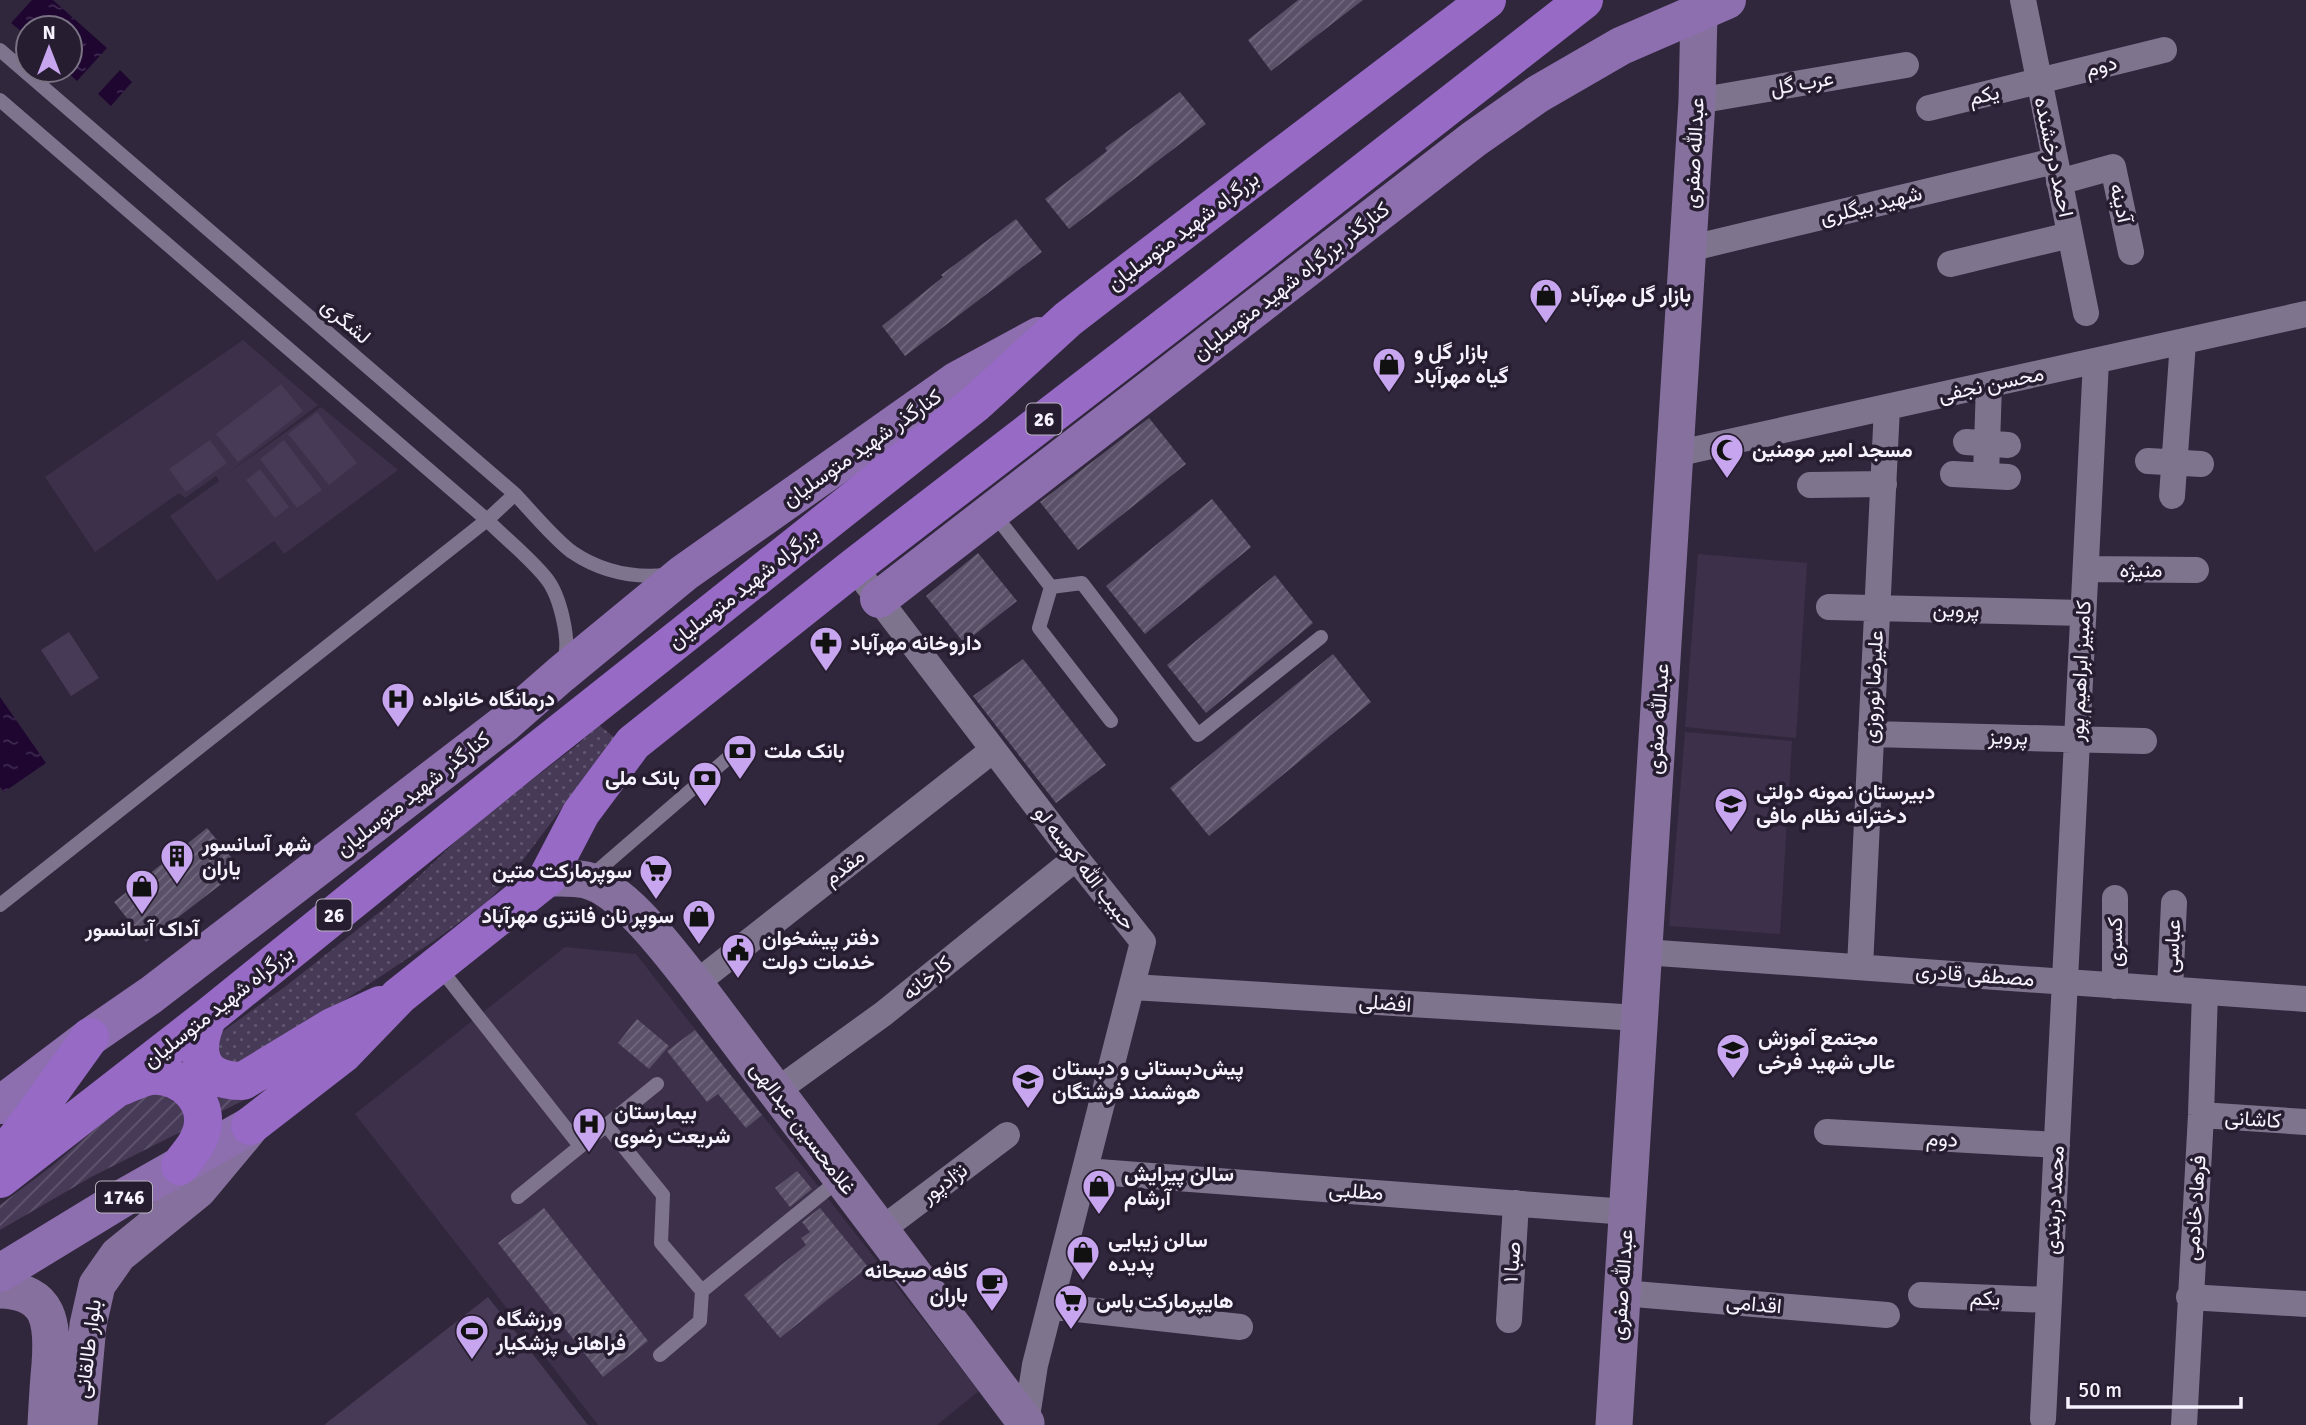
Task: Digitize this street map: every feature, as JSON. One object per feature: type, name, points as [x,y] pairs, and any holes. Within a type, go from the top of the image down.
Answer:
[{"type":"highway","name":"بزرگراه شهید متوسلیان","points":[[0,1179],[208,1017],[532,755],[976,403],[1068,319],[1487,0]]},
{"type":"highway","name":"26","points":[[250,1126],[343,1054],[399,996],[547,877],[581,813],[633,743],[854,567],[1584,0]]},
{"type":"highway","points":[[208,1017],[200,1034],[198,1052],[203,1063],[213,1075],[227,1081],[243,1081],[332,1027],[399,996]]},
{"type":"highway","points":[[0,1159],[90,1037]]},
{"type":"highway","points":[[113,1089],[152,1076],[177,1080],[197,1095],[204,1118],[200,1138],[180,1166]]},
{"type":"main road","name":"کنارگذر بزرگراه شهید متوسلیان","points":[[879,599],[1474,139],[1538,94],[1621,46],[1713,6]]},
{"type":"main road","name":"کنارگذر شهید متوسلیان","points":[[0,1105],[151,995],[504,724],[684,573],[956,381],[1068,319]]},
{"type":"main road","name":"1746","points":[[0,1272],[250,1126]]},
{"type":"street","name":"احمد درخشنده","points":[[2023,0],[2086,313]]},
{"type":"street","name":"عبدالله صفری","points":[[1614,1425],[1697,101],[1713,6]]},
{"type":"street","name":"دوم","points":[[2038,83],[2164,50]]},
{"type":"street","name":"عرب گل","points":[[1697,101],[1906,65]]},
{"type":"street","name":"یکم","points":[[1929,108],[2038,83]]},
{"type":"street","name":"آدینه","points":[[2057,171],[2113,167],[2131,253]]},
{"type":"street","name":"شهید بیگلری","points":[[1688,249],[2057,171]]},
{"type":"street","points":[[1950,264],[2070,235]]},
{"type":"street","name":"محسن نجفی","points":[[1675,454],[2306,314]]},
{"type":"street","points":[[2172,496],[2183,342]]},
{"type":"street","name":"کامبیز ابراهیم پور","points":[[2065,982],[2096,361]]},
{"type":"street","points":[[1953,474],[1997,476],[1987,443],[1989,385]]},
{"type":"street","name":"علیرضا نوروزی","points":[[1860,967],[1887,407]]},
{"type":"street","points":[[2148,461],[2201,464]]},
{"type":"street","points":[[1810,485],[1884,484]]},
{"type":"street","name":"حبیب الله کوسه لو","points":[[854,567],[1143,943],[1035,1365],[1033,1424]]},
{"type":"street","name":"منیژه","points":[[2085,569],[2196,570]]},
{"type":"street","name":"پروین","points":[[1829,607],[2083,613]]},
{"type":"street","name":"پرویز","points":[[1871,734],[2144,741]]},
{"type":"street","name":"مقدم","points":[[695,984],[993,750]]},
{"type":"street","name":"کارخانه","points":[[775,1092],[883,1014],[1076,858]]},
{"type":"street","name":"غلامحسین عبدالهی","points":[[547,877],[587,880],[611,893],[645,922],[1033,1424]]},
{"type":"street","name":"کسری","points":[[2115,898],[2115,986]]},
{"type":"street","name":"عباسی","points":[[2170,989],[2174,903]]},
{"type":"street","name":"مصطفی قادری","points":[[1644,952],[2306,999]]},
{"type":"street","name":"محمد دربندی","points":[[2043,1419],[2065,982]]},
{"type":"street","name":"افضلی","points":[[1132,987],[1639,1018]]},
{"type":"street","name":"فرهاد خادمی","points":[[2184,1425],[2205,992]]},
{"type":"street","name":"کاشانی","points":[[2201,1115],[2306,1122]]},
{"type":"street","name":"بلوار طالقانی","points":[[79,1425],[88,1325],[97,1285],[118,1255],[198,1190],[250,1126]]},
{"type":"street","name":"دوم","points":[[1827,1132],[2057,1145]]},
{"type":"street","name":"نژادپور","points":[[881,1230],[1007,1135]]},
{"type":"street","name":"مطلبی","points":[[1085,1171],[1627,1212]]},
{"type":"street","name":"صبا ۱","points":[[1509,1320],[1516,1203]]},
{"type":"street","name":"بلوار طالقانی","points":[[0,1290],[15,1290],[26,1294],[35,1300],[48,1316],[52,1336],[46,1425]]},
{"type":"street","name":"اقدامی","points":[[1622,1293],[1887,1315]]},
{"type":"street","name":"یکم","points":[[1922,1295],[2049,1300]]},
{"type":"street","points":[[2189,1297],[2306,1304]]},
{"type":"street","points":[[1050,1306],[1240,1327]]},
{"type":"lane","name":"لشگری","points":[[0,50],[515,494],[572,552],[609,571],[644,577],[684,573]]},
{"type":"lane","points":[[0,100],[487,520],[548,580],[565,625],[568,650],[560,675]]},
{"type":"lane","points":[[1,902],[487,520],[515,494]]},
{"type":"lane","points":[[993,513],[1051,587]]},
{"type":"lane","points":[[1051,587],[1082,583],[1198,735],[1321,637]]},
{"type":"lane","points":[[1051,587],[1039,628],[1111,721]]},
{"type":"lane","points":[[587,880],[743,745]]},
{"type":"lane","points":[[438,965],[580,1146]]},
{"type":"lane","points":[[518,1197],[657,1084]]},
{"type":"lane","points":[[606,1125],[663,1195],[661,1243],[702,1291],[700,1321],[660,1355]]},
{"type":"lane","points":[[702,1291],[841,1178]]},
{"type":"shaded area","points":[[243,340],[318,405],[227,474],[321,407],[398,470],[284,554],[274,541],[217,581],[170,516],[219,481],[216,476],[185,498],[179,493],[95,552],[45,477]]},
{"type":"shaded area","points":[[281,384],[303,411],[238,462],[216,434]]},
{"type":"shaded area","points":[[317,412],[357,463],[329,485],[288,434]]},
{"type":"shaded area","points":[[210,440],[227,463],[186,492],[169,469]]},
{"type":"shaded area","points":[[284,440],[322,490],[297,508],[260,459]]},
{"type":"shaded area","points":[[260,469],[289,507],[275,518],[246,480]]},
{"type":"shaded area","points":[[1698,554],[1807,563],[1796,738],[1685,727]]},
{"type":"shaded area","points":[[69,632],[99,678],[71,696],[41,650]]},
{"type":"shaded area","points":[[599,725],[615,738],[510,877],[488,901],[434,941],[313,1021],[227,1070],[210,1044],[215,1037],[286,986],[391,903],[472,826],[576,746]]},
{"type":"shaded area","name":"دبیرستان نمونه دولتی دخترانه نظام مافی","points":[[1685,732],[1792,741],[1780,934],[1669,926]]},
{"type":"shaded area","name":"بیمارستان شریعت رضوی","points":[[565,947],[636,954],[979,1391],[937,1425],[598,1425],[355,1114]]},
{"type":"shaded area","points":[[191,1047],[256,1094],[93,1176],[0,1230],[0,1205],[52,1166]]},
{"type":"shaded area","name":"ورزشگاه فراهانی پزشکیار","points":[[488,1297],[588,1425],[324,1425]]},
{"type":"water","points":[[32,0],[53,0],[69,14],[19,14]]},
{"type":"water","points":[[84,28],[107,48],[84,73]]},
{"type":"water","points":[[120,70],[132,82],[111,106],[98,94]]},
{"type":"water","points":[[0,697],[46,763],[4,792],[0,787]]},
{"type":"building","points":[[1298,0],[1363,0],[1271,71],[1248,40]]},
{"type":"building","points":[[1180,92],[1206,124],[1069,229],[1045,199],[1107,151],[1105,148]]},
{"type":"building","points":[[1016,219],[1042,252],[905,356],[882,326],[943,277],[941,275]]},
{"type":"building","points":[[1149,418],[1186,464],[1078,550],[1040,502]]},
{"type":"building","points":[[1212,499],[1251,547],[1145,634],[1106,586]]},
{"type":"building","points":[[978,553],[1017,601],[964,643],[926,596]]},
{"type":"building","points":[[1275,575],[1313,623],[1206,713],[1167,665]]},
{"type":"building","points":[[1333,654],[1371,702],[1209,836],[1170,788]]},
{"type":"building","points":[[1023,659],[1106,765],[1056,803],[973,696]]},
{"type":"building","name":"شهر آسانسور یاران","points":[[207,828],[241,869],[146,942],[114,902]]},
{"type":"building","points":[[637,1019],[669,1046],[649,1069],[618,1043]]},
{"type":"building","points":[[695,1030],[762,1115],[746,1128],[718,1094],[707,1102],[667,1051]]},
{"type":"building","points":[[797,1171],[812,1189],[790,1207],[775,1188]]},
{"type":"building","points":[[544,1208],[648,1341],[603,1377],[498,1243]]},
{"type":"building","points":[[820,1208],[868,1267],[780,1338],[744,1295],[806,1245],[801,1238],[810,1232],[802,1222]]},
{"type":"place","name":"بازار گل مهرآباد","points":[[1546,325]]},
{"type":"place","name":"بازار گل و گیاه مهرآباد","points":[[1389,394]]},
{"type":"place","name":"مسجد امیر مومنین","points":[[1727,480]]},
{"type":"place","name":"داروخانه مهرآباد","points":[[826,673]]},
{"type":"place","name":"درمانگاه خانواده","points":[[398,729]]},
{"type":"place","name":"بانک ملت","points":[[740,781]]},
{"type":"place","name":"بانک ملی","points":[[705,808]]},
{"type":"place","name":"دبیرستان نمونه دولتی دخترانه نظام مافی","points":[[1731,834]]},
{"type":"place","name":"شهر آسانسور یاران","points":[[177,886]]},
{"type":"place","name":"سوپرمارکت متین","points":[[656,901]]},
{"type":"place","name":"آداک آسانسور","points":[[142,916]]},
{"type":"place","name":"سوپر نان فانتزی مهرآباد","points":[[699,946]]},
{"type":"place","name":"دفتر پیشخوان خدمات دولت","points":[[738,980]]},
{"type":"place","name":"مجتمع آموزش عالی شهید فرخی","points":[[1733,1080]]},
{"type":"place","name":"پیش‌دبستانی و دبستان هوشمند فرشتگان","points":[[1028,1110]]},
{"type":"place","name":"بیمارستان شریعت رضوی","points":[[589,1154]]},
{"type":"place","name":"سالن پیرایش آرشام","points":[[1099,1216]]},
{"type":"place","name":"سالن زیبایی پدیده","points":[[1083,1282]]},
{"type":"place","name":"کافه صبحانه باران","points":[[992,1313]]},
{"type":"place","name":"هایپرمارکت یاس","points":[[1071,1331]]},
{"type":"place","name":"ورزشگاه فراهانی پزشکیار","points":[[472,1361]]}]
